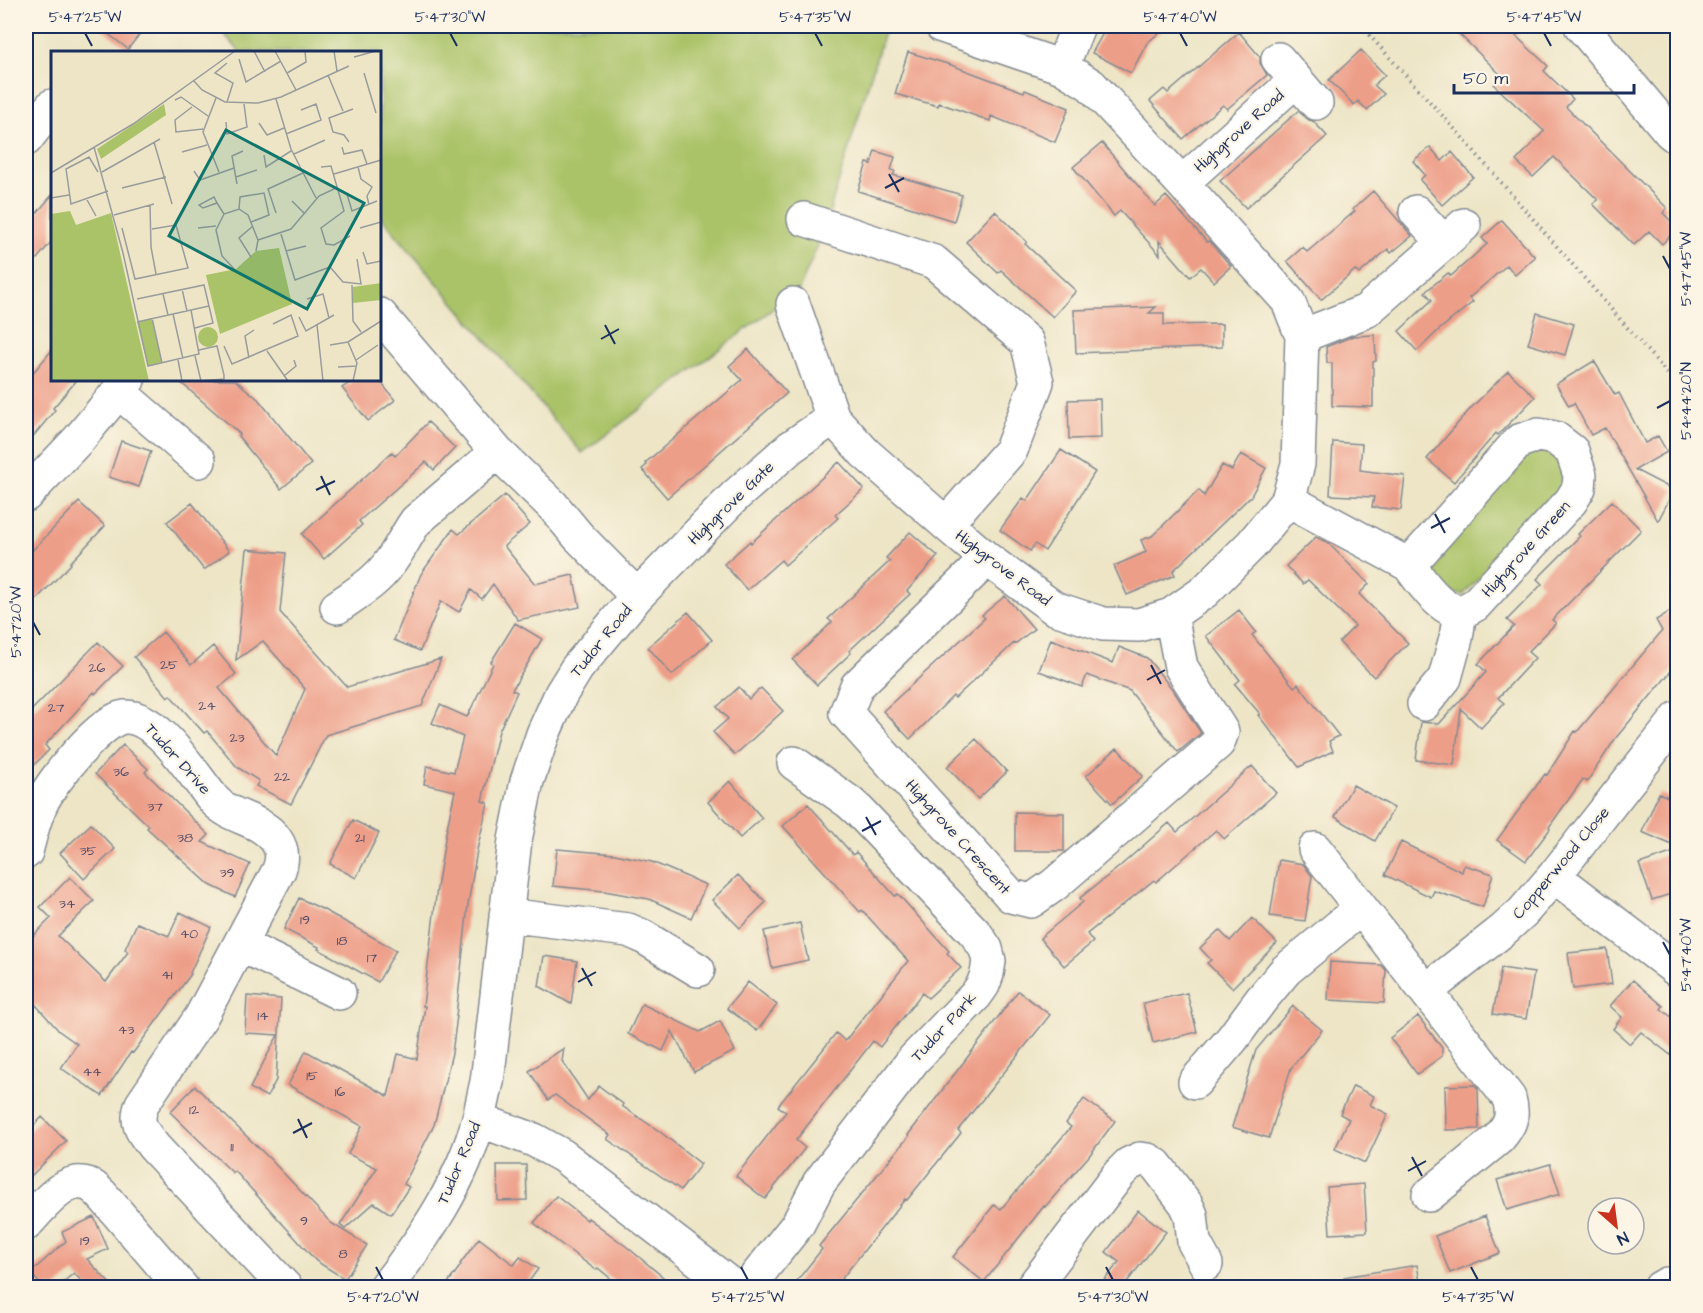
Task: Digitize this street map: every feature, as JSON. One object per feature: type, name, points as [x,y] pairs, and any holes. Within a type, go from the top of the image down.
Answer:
[{"type":"street","name":"Highgrove Road","points":[[833,418],[865,453],[987,559],[1054,608],[1103,624],[1139,625],[1171,615],[1204,592],[1252,544],[1288,500],[1298,464],[1302,336],[1288,301],[1091,85],[1062,67],[942,26]]},
{"type":"street","points":[[1062,67],[1078,26]]},
{"type":"street","points":[[1581,26],[1677,138]]},
{"type":"street","name":"Highgrove Road","points":[[1182,183],[1297,80]]},
{"type":"street","points":[[26,139],[51,107]]},
{"type":"street","points":[[1302,336],[1366,312],[1454,234],[1416,212]]},
{"type":"street","points":[[804,219],[934,262],[1027,342],[1037,382],[1011,450],[946,524]]},
{"type":"street","points":[[793,304],[833,418]]},
{"type":"street","name":"Tudor Road","points":[[381,316],[496,452],[553,506],[578,536],[637,596],[577,668],[561,694],[543,734],[527,781],[521,809],[487,1082],[479,1120],[467,1153],[430,1227],[410,1257],[385,1287]]},
{"type":"street","points":[[26,495],[79,439],[123,386],[199,461]]},
{"type":"street","name":"Highgrove Gate","points":[[637,596],[735,496],[791,447],[833,418]]},
{"type":"street","name":"Highgrove Green","points":[[1409,565],[1519,441],[1538,435],[1555,438],[1572,451],[1580,475],[1578,488],[1571,501],[1475,605],[1460,611]]},
{"type":"street","points":[[337,607],[377,578],[389,565],[416,521],[496,452]]},
{"type":"street","points":[[1288,500],[1409,565],[1424,586],[1446,608],[1460,611],[1456,638],[1445,678],[1424,704]]},
{"type":"street","name":"Highgrove Crescent","points":[[987,559],[857,686],[846,713],[1011,896],[1031,901],[1054,885],[1218,743],[1222,732],[1181,667],[1171,615]]},
{"type":"street","name":"Tudor Drive","points":[[26,852],[42,802],[53,784],[74,757],[110,722],[126,717],[144,720],[182,758],[216,802],[226,810],[271,834],[281,850],[283,860],[279,870],[241,945],[201,1017],[142,1104],[138,1121],[144,1134],[155,1148],[286,1287]]},
{"type":"street","name":"Copperwood Close","points":[[1426,991],[1523,912],[1554,876],[1677,718]]},
{"type":"street","name":"Tudor Park","points":[[747,1287],[798,1224],[819,1183],[914,1059],[976,995],[983,985],[989,961],[986,949],[970,925],[859,811],[794,763]]},
{"type":"street","points":[[1315,849],[1509,1098],[1512,1109],[1511,1121],[1506,1129],[1429,1196]]},
{"type":"street","points":[[1554,876],[1677,971]]},
{"type":"street","points":[[1195,1082],[1286,970],[1361,908]]},
{"type":"street","points":[[506,915],[621,928],[642,936],[698,970]]},
{"type":"street","points":[[241,945],[339,993]]},
{"type":"street","points":[[479,1120],[534,1140],[563,1156],[735,1287]]},
{"type":"street","points":[[1032,1287],[1119,1174],[1129,1164],[1140,1159],[1148,1160],[1156,1165],[1186,1204],[1191,1215],[1194,1242],[1206,1264]]},
{"type":"street","points":[[26,1224],[64,1187],[84,1182],[102,1195],[182,1287]]},
{"type":"street","points":[[1660,1287],[1667,1284],[1677,1285]]},
{"type":"path","points":[[1361,26],[1460,135],[1677,386]]},
{"type":"green space","points":[[217,26],[886,26],[823,233],[793,304],[778,305],[582,453],[381,217],[381,51],[239,51]]},
{"type":"green space","points":[[1538,450],[1555,453],[1568,483],[1463,595],[1442,592],[1429,564],[1522,456]]},
{"type":"building","points":[[98,26],[146,26],[128,49]]},
{"type":"building","points":[[1107,26],[1167,26],[1147,43],[1131,73],[1092,53]]},
{"type":"building","points":[[1451,26],[1527,26],[1516,36],[1548,66],[1544,71],[1573,99],[1566,107],[1667,208],[1663,213],[1677,229],[1662,244],[1649,231],[1634,245],[1593,204],[1598,200],[1554,157],[1533,177],[1516,161],[1544,131],[1494,85],[1502,76]]},
{"type":"building","points":[[1239,32],[1260,57],[1260,63],[1267,75],[1227,109],[1223,105],[1183,139],[1150,101],[1164,89],[1168,93]]},
{"type":"building","points":[[1361,50],[1385,75],[1374,85],[1384,94],[1367,110],[1358,101],[1354,105],[1329,80]]},
{"type":"building","points":[[908,52],[1024,92],[1025,90],[1069,108],[1055,142],[991,116],[990,121],[939,103],[938,106],[895,94]]},
{"type":"building","points":[[1298,111],[1313,121],[1327,136],[1246,208],[1220,181]]},
{"type":"building","points":[[1102,143],[1155,206],[1166,196],[1231,266],[1214,282],[1201,268],[1190,277],[1159,241],[1160,255],[1120,211],[1114,216],[1073,167]]},
{"type":"building","points":[[1430,147],[1442,161],[1452,152],[1473,177],[1442,205],[1420,180],[1425,175],[1413,161]]},
{"type":"building","points":[[875,151],[895,157],[891,170],[895,171],[893,175],[962,195],[954,221],[858,191],[867,163],[871,164]]},
{"type":"building","points":[[1373,191],[1412,236],[1391,253],[1388,249],[1359,274],[1355,270],[1321,300],[1287,261],[1303,247],[1307,252],[1355,211],[1353,209]]},
{"type":"building","points":[[51,196],[51,242],[26,272],[26,226]]},
{"type":"building","points":[[995,211],[1027,242],[1025,244],[1076,291],[1053,317],[1001,270],[998,273],[966,242]]},
{"type":"building","points":[[1502,220],[1535,257],[1515,275],[1507,265],[1469,298],[1473,302],[1417,351],[1399,331],[1432,300],[1425,292],[1448,273],[1451,276],[1487,244],[1482,238]]},
{"type":"building","points":[[1156,307],[1149,313],[1164,313],[1164,325],[1222,324],[1222,347],[1076,353],[1074,310]]},
{"type":"building","points":[[1537,313],[1574,324],[1565,355],[1528,344]]},
{"type":"building","points":[[1375,335],[1373,407],[1332,406],[1332,363],[1327,363],[1326,347],[1353,336]]},
{"type":"building","points":[[748,349],[787,393],[667,498],[642,469],[647,465],[645,463],[742,380],[729,366]]},
{"type":"building","points":[[51,351],[51,381],[76,381],[26,445],[26,381]]},
{"type":"building","points":[[1594,361],[1615,395],[1619,393],[1645,443],[1658,436],[1667,452],[1635,470],[1674,490],[1658,521],[1605,428],[1591,435],[1574,403],[1569,406],[1556,384]]},
{"type":"building","points":[[1508,371],[1535,397],[1498,435],[1496,433],[1454,482],[1427,459],[1471,408]]},
{"type":"building","points":[[179,381],[236,381],[258,399],[311,464],[281,489],[238,436],[240,434]]},
{"type":"building","points":[[352,381],[380,381],[395,400],[368,421],[342,388]]},
{"type":"building","points":[[1100,399],[1101,438],[1069,439],[1068,400]]},
{"type":"building","points":[[428,422],[455,448],[434,470],[426,462],[359,521],[362,525],[324,559],[302,534],[392,452],[395,456]]},
{"type":"building","points":[[121,441],[151,451],[139,487],[109,477]]},
{"type":"building","points":[[1333,442],[1362,444],[1360,470],[1405,476],[1401,510],[1372,507],[1374,497],[1330,495]]},
{"type":"building","points":[[1061,450],[1095,472],[1045,551],[1035,544],[1030,551],[1000,530],[1023,498],[1027,501]]},
{"type":"building","points":[[1241,454],[1266,468],[1251,496],[1173,571],[1175,575],[1127,595],[1114,566],[1146,552],[1141,540],[1152,536],[1199,490],[1204,496],[1222,465],[1232,470]]},
{"type":"building","points":[[839,462],[864,489],[835,515],[838,518],[785,565],[781,560],[747,590],[724,564],[750,541],[751,543]]},
{"type":"building","points":[[505,495],[530,524],[504,546],[535,584],[573,575],[580,607],[518,620],[493,584],[482,599],[471,590],[459,612],[441,601],[420,651],[394,640],[421,574],[453,529],[459,534]]},
{"type":"building","points":[[1612,501],[1641,530],[1552,620],[1556,623],[1528,652],[1535,658],[1498,698],[1504,703],[1481,728],[1461,709],[1454,765],[1416,760],[1421,722],[1439,724],[1486,672],[1478,664],[1514,626],[1507,620],[1542,584],[1537,579]]},
{"type":"building","points":[[79,502],[105,526],[26,610],[26,557]]},
{"type":"building","points":[[192,503],[229,551],[204,570],[167,522]]},
{"type":"building","points":[[910,532],[938,556],[907,591],[910,594],[849,651],[851,653],[817,685],[793,660],[832,622],[828,619],[890,561],[886,558]]},
{"type":"building","points":[[1316,537],[1328,543],[1369,584],[1359,594],[1408,643],[1374,677],[1339,642],[1355,626],[1308,580],[1303,584],[1286,566]]},
{"type":"building","points":[[247,549],[286,553],[280,612],[347,687],[441,659],[422,706],[326,735],[291,804],[256,786],[259,781],[237,767],[207,731],[204,733],[170,695],[168,697],[134,657],[163,632],[191,665],[213,646],[236,674],[219,688],[276,756],[305,689],[263,641],[236,660]]},
{"type":"building","points":[[1005,596],[1034,629],[1014,643],[955,698],[953,696],[910,739],[883,711],[985,618],[982,615]]},
{"type":"building","points":[[1677,607],[1677,664],[1615,739],[1587,782],[1583,779],[1526,861],[1497,840],[1545,774],[1547,775],[1575,731],[1577,732],[1662,631],[1656,620]]},
{"type":"building","points":[[1239,610],[1256,632],[1252,635],[1294,687],[1298,684],[1339,736],[1329,741],[1333,751],[1299,767],[1235,684],[1240,680],[1206,636]]},
{"type":"building","points":[[688,612],[712,640],[672,675],[648,647]]},
{"type":"building","points":[[515,623],[542,639],[512,690],[517,692],[499,731],[482,801],[488,803],[468,905],[452,1053],[434,1125],[404,1184],[409,1187],[391,1214],[374,1203],[345,1229],[340,1225],[377,1168],[348,1154],[362,1126],[288,1085],[306,1051],[388,1096],[398,1054],[417,1059],[437,888],[455,791],[424,784],[427,766],[454,772],[463,737],[432,723],[440,705],[467,717],[493,664],[491,662]]},
{"type":"building","points":[[1051,639],[1113,663],[1119,647],[1147,658],[1173,690],[1201,733],[1178,752],[1130,691],[1087,675],[1082,687],[1039,671]]},
{"type":"building","points":[[98,642],[123,666],[95,694],[94,692],[45,745],[49,750],[26,773],[26,716]]},
{"type":"building","points":[[739,687],[749,699],[761,688],[783,711],[735,755],[713,732],[728,719],[717,707]]},
{"type":"building","points":[[976,739],[1007,772],[978,799],[947,767]]},
{"type":"building","points":[[123,745],[148,769],[145,772],[209,835],[202,842],[250,864],[235,897],[210,885],[147,828],[149,826],[95,774]]},
{"type":"building","points":[[1117,748],[1143,776],[1112,804],[1086,776]]},
{"type":"building","points":[[1252,766],[1276,793],[1224,839],[1216,830],[1156,882],[1154,880],[1087,934],[1093,942],[1064,966],[1040,938],[1083,902],[1080,898],[1169,823],[1177,832]]},
{"type":"building","points":[[730,781],[762,818],[740,838],[708,802]]},
{"type":"building","points":[[1353,785],[1394,808],[1375,841],[1335,817]]},
{"type":"building","points":[[1659,793],[1677,801],[1677,847],[1642,832]]},
{"type":"building","points":[[808,804],[853,855],[856,852],[895,896],[898,894],[949,951],[947,953],[961,968],[928,998],[922,993],[880,1047],[873,1041],[796,1140],[805,1148],[765,1199],[736,1176],[786,1112],[778,1106],[836,1033],[845,1041],[908,961],[862,910],[860,912],[783,826]]},
{"type":"building","points":[[1015,812],[1064,813],[1064,851],[1015,851]]},
{"type":"building","points":[[353,820],[379,833],[356,878],[330,864]]},
{"type":"building","points":[[91,824],[115,849],[84,879],[60,853]]},
{"type":"building","points":[[1401,842],[1462,872],[1464,865],[1493,874],[1483,907],[1434,891],[1431,897],[1385,875]]},
{"type":"building","points":[[557,849],[615,854],[652,862],[706,885],[691,918],[649,899],[604,891],[553,886]]},
{"type":"building","points":[[1677,851],[1677,892],[1652,900],[1639,864]]},
{"type":"building","points":[[1279,860],[1303,864],[1312,876],[1305,921],[1270,916]]},
{"type":"building","points":[[738,875],[766,902],[740,928],[712,900]]},
{"type":"building","points":[[70,877],[94,901],[58,936],[106,982],[128,952],[125,949],[137,923],[169,936],[180,912],[211,927],[191,974],[133,1053],[131,1052],[102,1096],[61,1068],[77,1044],[59,1031],[36,1005],[26,1014],[26,943],[51,918],[40,907]]},
{"type":"building","points":[[299,898],[396,950],[378,982],[284,929]]},
{"type":"building","points":[[1252,918],[1277,943],[1232,988],[1207,963],[1211,960],[1200,948],[1219,930],[1230,941]]},
{"type":"building","points":[[800,923],[808,960],[772,968],[764,931]]},
{"type":"building","points":[[1607,949],[1612,984],[1573,989],[1568,953]]},
{"type":"building","points":[[544,956],[577,961],[571,1004],[539,986]]},
{"type":"building","points":[[1330,962],[1381,965],[1386,970],[1384,1003],[1328,1000]]},
{"type":"building","points":[[1501,968],[1534,973],[1526,1019],[1493,1014]]},
{"type":"building","points":[[1633,980],[1663,1006],[1661,1009],[1677,1021],[1677,1060],[1641,1032],[1630,1044],[1613,1029],[1622,1017],[1610,1006]]},
{"type":"building","points":[[748,982],[777,1005],[757,1031],[727,1008]]},
{"type":"building","points":[[1018,991],[1050,1015],[958,1130],[961,1133],[835,1287],[792,1287],[822,1249],[819,1246],[909,1136]]},
{"type":"building","points":[[1187,993],[1197,1032],[1153,1043],[1143,1003]]},
{"type":"building","points":[[247,996],[281,999],[276,1080],[267,1097],[250,1088],[278,1035],[245,1033]]},
{"type":"building","points":[[642,1004],[700,1032],[720,1021],[735,1051],[694,1072],[672,1031],[663,1051],[628,1034]]},
{"type":"building","points":[[1293,1006],[1322,1030],[1291,1068],[1269,1138],[1232,1127],[1256,1050]]},
{"type":"building","points":[[1418,1016],[1442,1048],[1442,1056],[1417,1074],[1390,1038]]},
{"type":"building","points":[[564,1048],[562,1061],[588,1100],[599,1086],[623,1104],[622,1106],[701,1164],[681,1190],[607,1139],[610,1135],[555,1095],[548,1100],[529,1071]]},
{"type":"building","points":[[1475,1085],[1478,1089],[1479,1129],[1446,1130],[1445,1086]]},
{"type":"building","points":[[195,1086],[331,1223],[367,1245],[345,1279],[316,1261],[235,1171],[233,1173],[170,1112]]},
{"type":"building","points":[[1353,1086],[1374,1096],[1370,1105],[1388,1114],[1365,1163],[1335,1149],[1349,1119],[1340,1114]]},
{"type":"building","points":[[1084,1099],[1115,1121],[1089,1156],[1044,1206],[984,1282],[953,1257],[994,1205],[1001,1209],[1071,1127],[1066,1123]]},
{"type":"building","points":[[42,1117],[66,1141],[26,1181],[26,1134]]},
{"type":"building","points":[[1550,1164],[1560,1194],[1507,1210],[1497,1180]]},
{"type":"building","points":[[497,1165],[526,1165],[527,1200],[498,1201]]},
{"type":"building","points":[[1364,1184],[1367,1232],[1330,1234],[1327,1187]]},
{"type":"building","points":[[556,1196],[627,1247],[675,1287],[621,1287],[598,1268],[596,1270],[557,1241],[534,1223]]},
{"type":"building","points":[[1138,1210],[1166,1232],[1123,1287],[1099,1287],[1119,1262],[1106,1252]]},
{"type":"building","points":[[1485,1216],[1500,1253],[1450,1273],[1435,1236]]},
{"type":"building","points":[[94,1217],[108,1249],[87,1259],[113,1287],[87,1287],[74,1273],[57,1287],[43,1287],[30,1273],[66,1241],[62,1232]]},
{"type":"building","points":[[479,1238],[514,1265],[520,1257],[538,1269],[525,1287],[445,1287]]},
{"type":"building","points":[[1417,1265],[1421,1287],[1345,1287],[1344,1277]]}]
